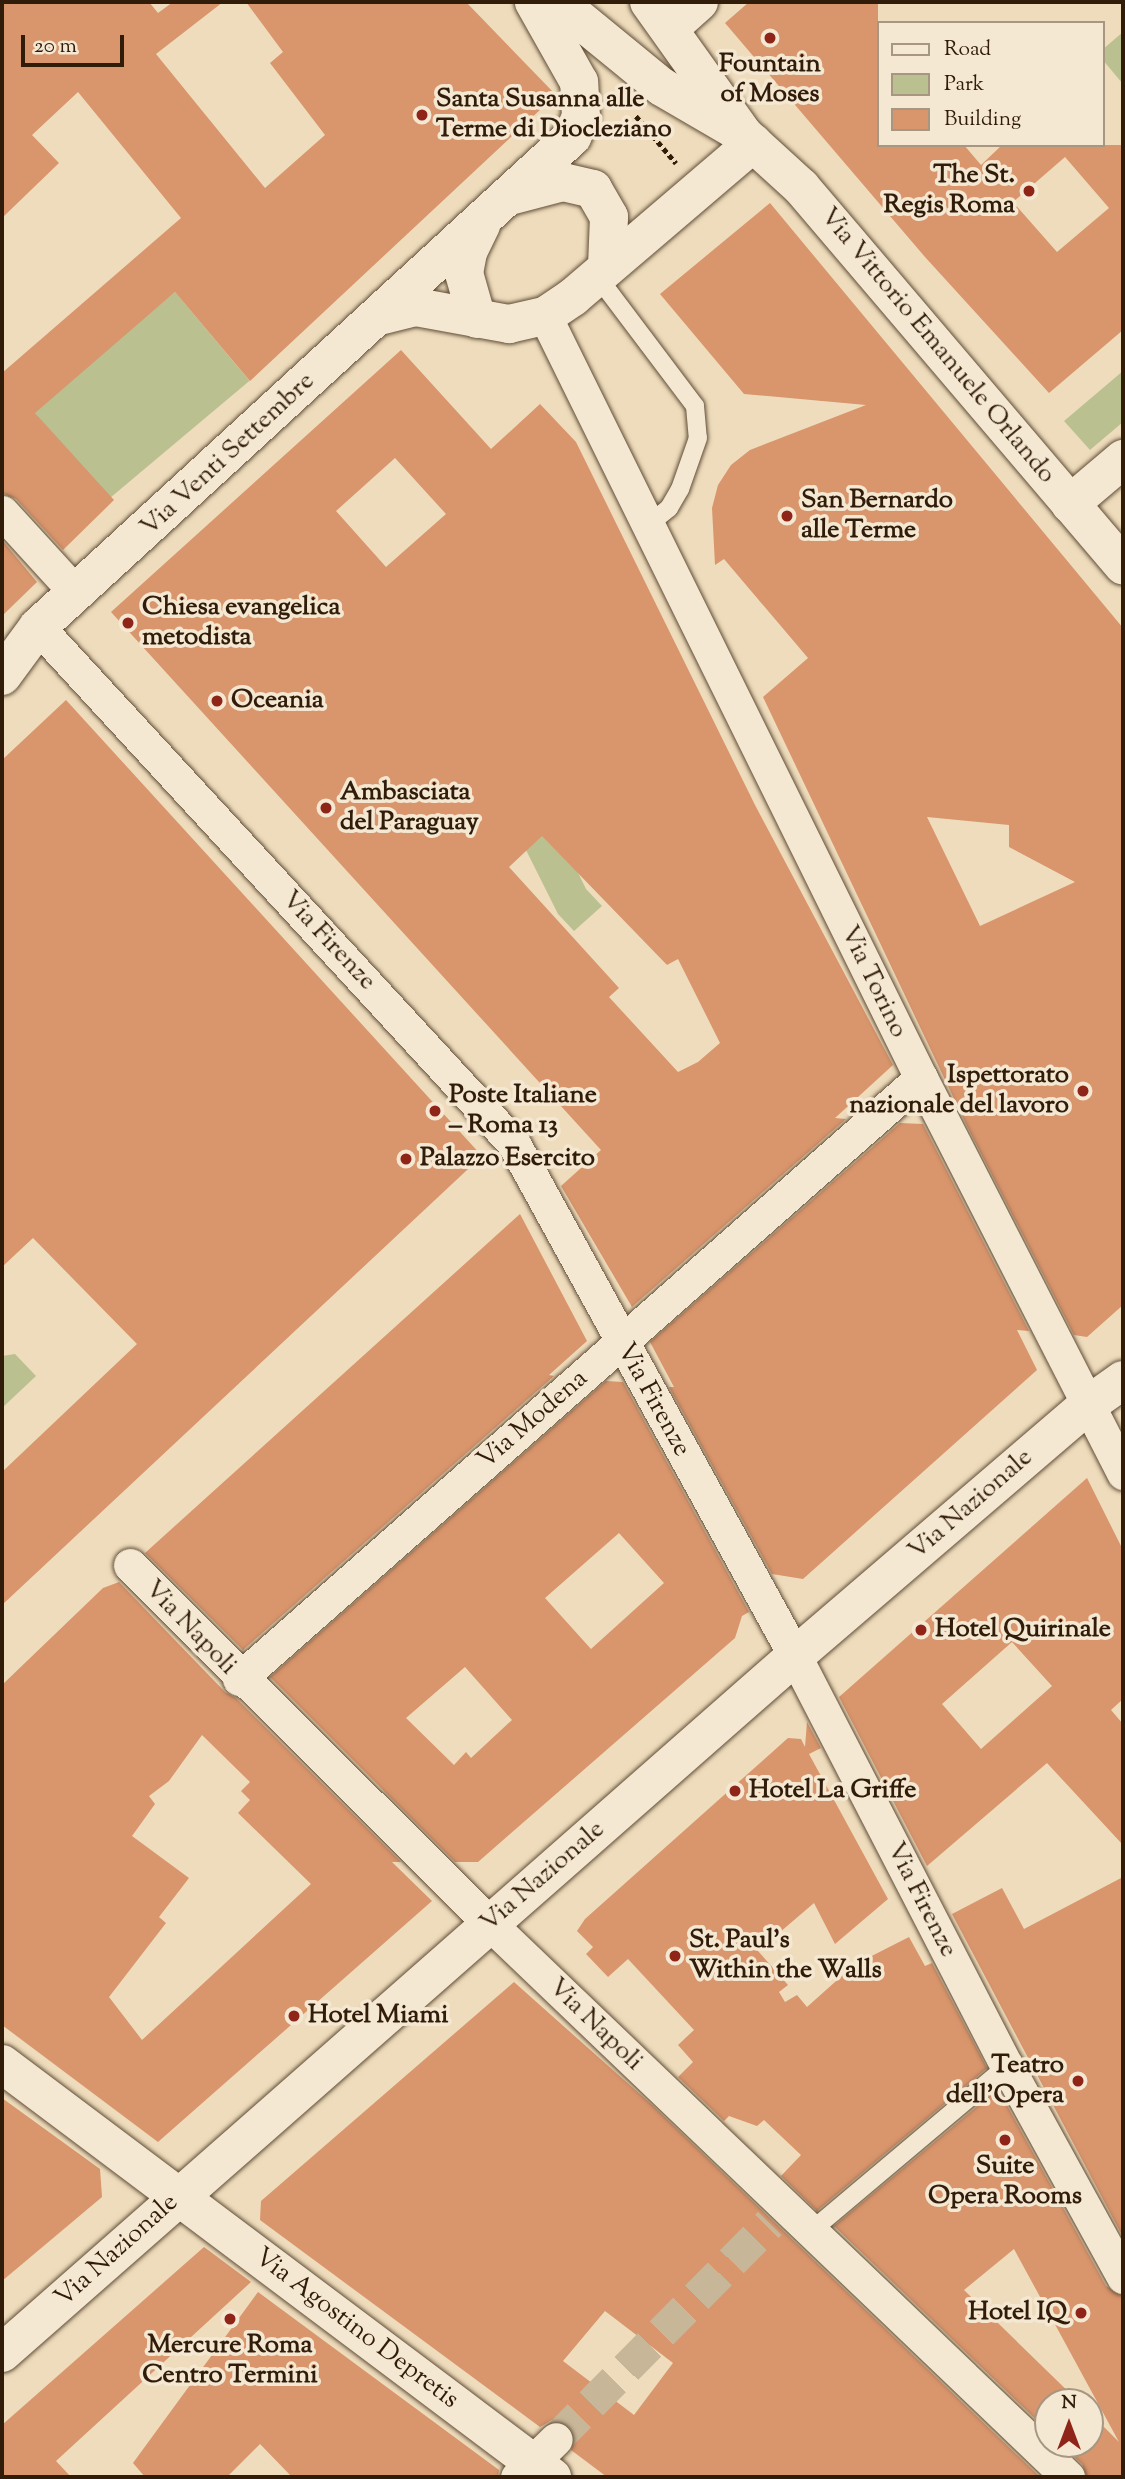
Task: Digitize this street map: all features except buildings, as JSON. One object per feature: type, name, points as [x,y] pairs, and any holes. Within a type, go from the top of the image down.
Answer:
[{"type":"street","name":"Via Venti Settembre","points":[[76,593],[563,147],[579,124],[579,82],[534,2]]},
{"type":"street","points":[[558,2],[662,87],[748,139]]},
{"type":"street","points":[[699,2],[659,15],[748,139]]},
{"type":"street","points":[[379,316],[426,307],[509,324],[545,316],[694,194],[748,139]]},
{"type":"street","name":"Via Vittorio Emanuele Orlando","points":[[748,139],[822,211],[1080,495],[1123,565]]},
{"type":"street","points":[[477,318],[465,286],[465,262],[500,204],[563,182],[593,189],[609,218],[602,271]]},
{"type":"street","name":"Via Torino","points":[[545,316],[921,1078],[1123,1474]]},
{"type":"street","points":[[1080,495],[1123,459]]},
{"type":"street","name":"Via Vittorio Emanuele Orlando","points":[[1080,495],[1123,524]]},
{"type":"street","points":[[2,512],[76,593],[38,627],[2,653]]},
{"type":"street","points":[[2,676],[38,627]]},
{"type":"street","name":"Via Firenze","points":[[38,627],[504,1132],[522,1157],[621,1343],[795,1656],[1007,2066],[1123,2277]]},
{"type":"street","name":"Via Modena","points":[[239,1679],[921,1078]]},
{"type":"street","name":"Via Nazionale","points":[[1088,1405],[1123,1360]]},
{"type":"street","name":"Via Nazionale","points":[[2,2353],[795,1656],[1088,1405],[1123,1380]]},
{"type":"street","name":"Via Nazionale","points":[[1088,1405],[1123,1390]]},
{"type":"street","name":"Via Napoli","points":[[130,1565],[239,1679],[490,1924],[778,2215],[811,2231],[1068,2477]]},
{"type":"street","name":"Via Agostino Depretis","points":[[2,2064],[540,2464]]},
{"type":"lane","points":[[602,271],[695,407],[698,438],[694,453],[675,498],[649,524]]},
{"type":"lane","points":[[811,2231],[1007,2066]]},
{"type":"path","points":[[631,110],[694,194]]},
{"type":"green space","points":[[1123,32],[1123,84],[1104,61],[1104,48]]},
{"type":"green space","points":[[175,292],[250,381],[108,500],[33,411]]},
{"type":"green space","points":[[1123,371],[1123,422],[1090,450],[1064,421]]},
{"type":"green space","points":[[552,820],[586,889],[602,906],[574,931],[558,914],[519,836]]},
{"type":"green space","points":[[15,1354],[36,1376],[2,1408],[2,1356]]},
{"type":"tunnel","points":[[556,2439],[770,2223]]},
{"type":"place","name":"Fountain of Moses","points":[[770,38]]},
{"type":"place","name":"Santa Susanna alle Terme di Diocleziano","points":[[422,115]]},
{"type":"place","name":"The St. Regis Roma","points":[[1029,191]]},
{"type":"place","name":"San Bernardo alle Terme","points":[[787,516]]},
{"type":"place","name":"Chiesa evangelica metodista","points":[[128,623]]},
{"type":"place","name":"Oceania","points":[[217,701]]},
{"type":"place","name":"Ambasciata del Paraguay","points":[[326,808]]},
{"type":"place","name":"Ispettorato nazionale del lavoro","points":[[1083,1091]]},
{"type":"place","name":"Poste Italiane – Roma 13","points":[[435,1111]]},
{"type":"place","name":"Palazzo Esercito","points":[[406,1159]]},
{"type":"place","name":"Hotel Quirinale","points":[[921,1630]]},
{"type":"place","name":"Hotel La Griffe","points":[[735,1791]]},
{"type":"place","name":"St. Paul's Within the Walls","points":[[675,1956]]},
{"type":"place","name":"Hotel Miami","points":[[294,2016]]},
{"type":"place","name":"Teatro dell'Opera","points":[[1078,2081]]},
{"type":"place","name":"Suite Opera Rooms","points":[[1005,2140]]},
{"type":"place","name":"Hotel IQ","points":[[1081,2313]]},
{"type":"place","name":"Mercure Roma Centro Termini","points":[[230,2319]]}]
